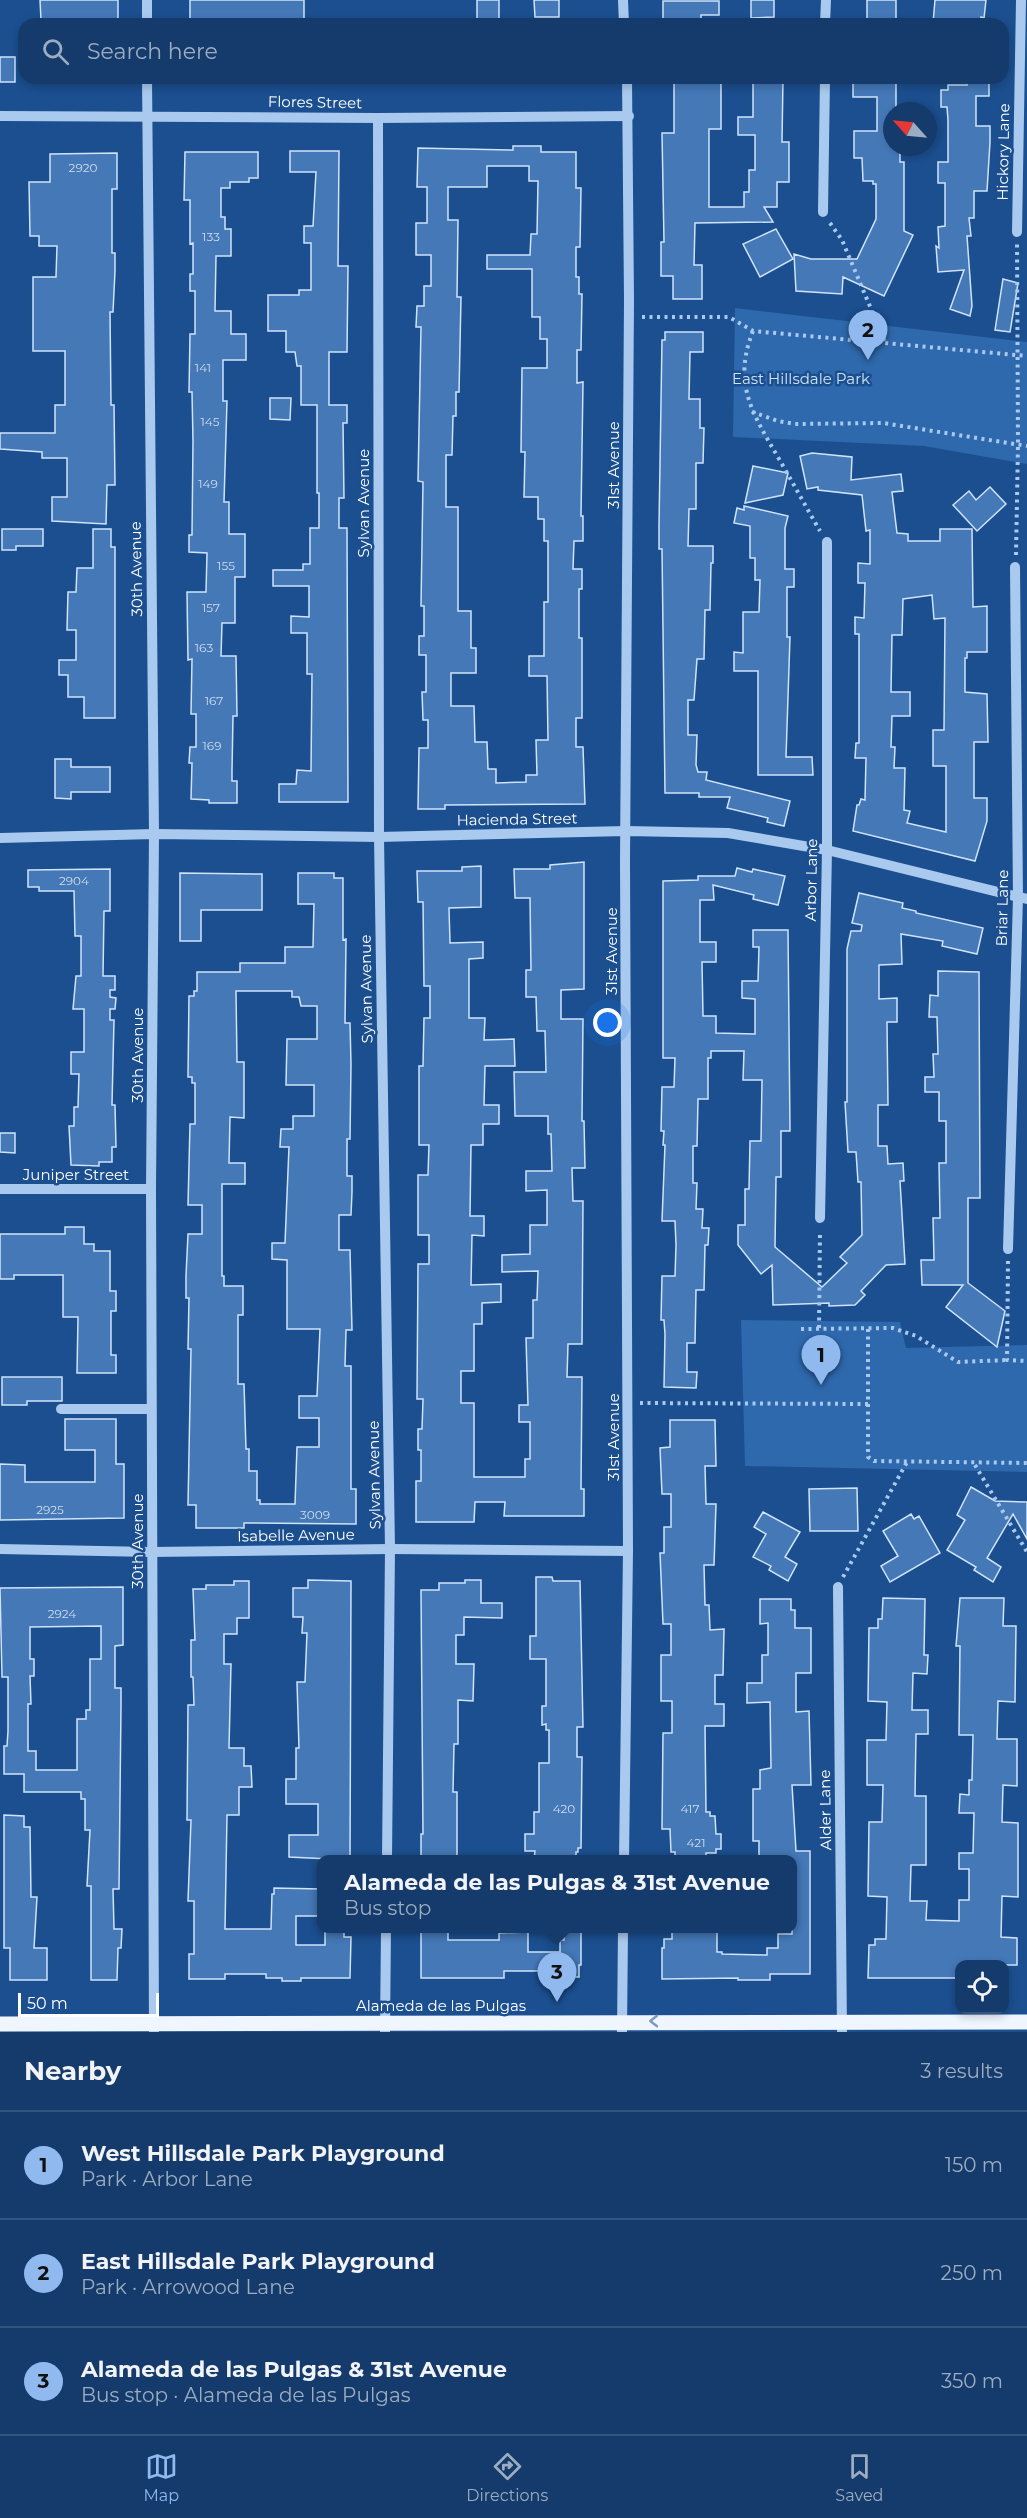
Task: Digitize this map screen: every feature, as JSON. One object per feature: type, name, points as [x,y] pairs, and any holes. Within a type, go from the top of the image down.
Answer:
[{"type":"main road","name":"Alameda de las Pulgas","points":[[0,2024],[154,2028],[385,2028],[842,2027],[1027,2022]]},
{"type":"street","points":[[147,0],[147,18]]},
{"type":"street","points":[[623,0],[624,18]]},
{"type":"street","points":[[825,18],[826,0]]},
{"type":"street","name":"Hickory Lane","points":[[1017,232],[1021,0]]},
{"type":"street","name":"30th Avenue","points":[[147,84],[154,834],[151,1189],[154,2028]]},
{"type":"street","name":"31st Avenue","points":[[624,1855],[628,1551],[627,84]]},
{"type":"street","points":[[823,212],[825,84]]},
{"type":"street","name":"Flores Street","points":[[0,116],[378,118],[629,116]]},
{"type":"street","name":"Sylvan Avenue","points":[[378,118],[379,837],[390,1549],[387,1855]]},
{"type":"street","name":"Arbor Lane","points":[[820,1218],[827,850],[826,542]]},
{"type":"street","name":"Briar Lane","points":[[1008,1249],[1023,898],[1016,567]]},
{"type":"street","name":"Hacienda Street","points":[[0,838],[154,834],[379,837],[626,831],[728,833],[827,850],[1023,898]]},
{"type":"street","name":"Juniper Street","points":[[0,1189],[151,1189]]},
{"type":"street","points":[[61,1409],[151,1409]]},
{"type":"street","name":"Isabelle Avenue","points":[[0,1549],[152,1552],[390,1549],[628,1551]]},
{"type":"street","name":"Alder Lane","points":[[838,1587],[842,2027]]},
{"type":"street","points":[[385,2028],[386,1933]]},
{"type":"street","points":[[622,2027],[623,1933]]},
{"type":"path","points":[[823,212],[842,240],[885,342]]},
{"type":"path","points":[[1016,567],[1017,232]]},
{"type":"path","points":[[629,318],[729,317],[753,331],[1027,356]]},
{"type":"path","points":[[753,331],[746,349],[744,384],[752,412],[826,542]]},
{"type":"path","points":[[752,412],[778,422],[795,424],[883,423],[1027,446]]},
{"type":"path","points":[[819,1328],[820,1218]]},
{"type":"path","points":[[1007,1360],[1008,1249]]},
{"type":"path","points":[[801,1329],[893,1328],[908,1332],[958,1362],[1027,1361]]},
{"type":"path","points":[[868,1329],[868,1457],[874,1461],[1027,1463]]},
{"type":"path","points":[[628,1402],[734,1405],[868,1404]]},
{"type":"path","points":[[838,1587],[907,1462]]},
{"type":"path","points":[[975,1464],[1027,1552]]},
{"type":"green space","name":"East Hillsdale Park","points":[[735,308],[1027,342],[1027,464],[924,446],[733,437]]},
{"type":"green space","points":[[741,1320],[900,1322],[906,1348],[1027,1345],[1027,1472],[745,1466]]},
{"type":"building","points":[[40,0],[118,0],[118,18],[41,18]]},
{"type":"building","points":[[190,0],[304,0],[304,18],[190,18]]},
{"type":"building","points":[[477,0],[499,0],[499,18],[477,18]]},
{"type":"building","points":[[534,0],[559,0],[559,17],[535,17]]},
{"type":"building","points":[[751,0],[774,0],[774,17],[751,18]]},
{"type":"building","points":[[867,0],[896,0],[896,18],[867,18]]},
{"type":"building","points":[[935,0],[986,0],[984,18],[933,18]]},
{"type":"building","points":[[663,1],[719,1],[719,15],[701,15],[701,18],[663,18]]},
{"type":"building","points":[[0,57],[15,57],[15,82],[0,82]]},
{"type":"building","points":[[674,84],[721,84],[721,129],[709,129],[709,207],[744,207],[744,192],[749,192],[749,170],[755,170],[755,135],[738,135],[738,117],[753,117],[753,84],[783,84],[782,142],[789,142],[789,182],[777,182],[777,207],[764,207],[773,222],[695,223],[694,265],[702,265],[702,299],[673,299],[673,276],[661,276],[661,242],[664,242],[662,133],[674,133]]},
{"type":"building","points":[[853,84],[896,84],[896,102],[883,102],[883,156],[900,156],[900,162],[904,162],[904,231],[913,235],[884,296],[843,277],[842,294],[796,291],[794,254],[811,259],[857,259],[876,219],[876,184],[873,184],[873,181],[863,181],[862,158],[854,158],[854,131],[877,131],[877,97],[853,97]]},
{"type":"building","points":[[989,84],[989,96],[976,96],[976,126],[990,126],[987,191],[974,191],[974,218],[969,218],[971,236],[967,236],[972,306],[970,316],[950,309],[964,270],[938,272],[936,246],[939,248],[938,227],[945,226],[945,183],[938,183],[938,162],[948,162],[947,107],[941,107],[941,90],[948,90],[948,85]]},
{"type":"building","points":[[513,146],[541,146],[541,152],[576,152],[576,188],[581,188],[580,247],[576,247],[576,277],[579,277],[579,294],[582,294],[581,350],[577,350],[577,383],[583,382],[581,516],[583,516],[583,541],[574,541],[573,569],[582,569],[582,589],[579,589],[579,638],[582,638],[582,718],[576,718],[576,747],[583,747],[585,804],[445,805],[445,809],[418,809],[419,748],[428,748],[428,720],[423,720],[422,692],[426,692],[426,655],[419,655],[419,636],[424,636],[424,606],[421,606],[423,482],[418,481],[421,327],[416,327],[417,306],[424,306],[424,286],[431,286],[431,255],[416,255],[416,223],[427,223],[427,187],[417,187],[418,148],[513,150]],"holes":[[[487,166],[529,166],[529,181],[538,181],[537,234],[531,234],[530,255],[487,255],[487,269],[532,269],[532,317],[540,317],[540,339],[547,339],[547,368],[522,368],[521,452],[525,452],[524,497],[538,497],[538,519],[544,519],[544,541],[548,541],[548,602],[544,602],[544,656],[529,656],[529,676],[547,676],[548,740],[536,740],[537,775],[526,775],[526,782],[496,783],[496,769],[488,769],[487,742],[475,742],[474,706],[451,706],[451,673],[476,673],[476,648],[471,648],[471,611],[458,611],[458,507],[446,507],[446,455],[452,455],[453,416],[456,416],[456,392],[459,392],[461,297],[457,297],[458,220],[448,220],[448,187],[487,187]]]},
{"type":"building","points":[[290,151],[339,151],[338,266],[348,266],[347,352],[329,352],[329,405],[347,405],[347,423],[343,423],[344,498],[339,498],[339,528],[347,528],[348,802],[279,802],[279,784],[296,784],[297,770],[311,771],[312,674],[307,674],[307,633],[291,633],[291,616],[309,617],[309,586],[273,586],[273,570],[303,570],[303,564],[310,564],[310,528],[319,528],[317,405],[301,405],[301,366],[297,366],[295,352],[286,352],[286,331],[268,331],[268,295],[299,295],[299,290],[311,290],[311,243],[304,243],[304,226],[313,226],[316,172],[290,172]]},
{"type":"building","points":[[185,152],[258,152],[258,178],[249,178],[249,182],[230,182],[230,188],[221,188],[221,217],[225,217],[225,229],[231,229],[231,256],[216,256],[215,311],[231,311],[231,334],[246,334],[246,360],[223,360],[223,401],[227,401],[224,502],[229,502],[229,534],[245,534],[245,577],[235,577],[235,623],[222,623],[221,656],[236,656],[237,716],[233,716],[232,781],[237,781],[237,803],[209,803],[209,800],[191,799],[192,763],[189,763],[190,747],[196,747],[196,714],[191,714],[192,659],[188,660],[187,592],[206,592],[207,553],[189,552],[189,535],[192,535],[193,442],[192,392],[189,392],[190,334],[195,334],[195,291],[190,291],[190,274],[193,274],[193,243],[190,244],[190,200],[184,200]]},
{"type":"building","points":[[117,153],[117,189],[112,189],[112,253],[115,253],[115,271],[113,312],[110,312],[115,485],[107,485],[106,524],[52,521],[52,497],[67,497],[67,458],[42,458],[42,452],[0,449],[0,433],[55,433],[55,405],[65,405],[65,351],[33,351],[33,277],[56,277],[57,246],[39,246],[39,236],[30,236],[29,182],[50,182],[50,154]]},
{"type":"building","points":[[776,229],[793,259],[760,277],[743,244]]},
{"type":"building","points":[[1003,279],[1018,283],[1010,332],[995,330]]},
{"type":"building","points":[[665,332],[703,332],[703,352],[690,352],[689,399],[700,399],[700,428],[704,428],[703,463],[696,463],[696,509],[689,509],[688,546],[713,546],[713,563],[711,563],[710,610],[705,610],[704,659],[697,659],[694,700],[688,700],[688,735],[697,735],[696,765],[698,772],[707,772],[706,780],[790,801],[784,826],[767,822],[768,818],[727,808],[730,797],[699,797],[699,793],[665,793],[662,549],[659,549],[659,526],[662,340],[665,340]]},
{"type":"building","points":[[270,398],[291,398],[290,420],[270,419]]},
{"type":"building","points":[[812,453],[852,457],[851,480],[901,474],[903,491],[892,492],[897,533],[908,534],[908,541],[940,541],[940,529],[972,529],[973,607],[987,606],[987,652],[967,652],[967,658],[965,658],[965,692],[987,694],[988,742],[974,742],[974,798],[987,798],[987,821],[975,861],[853,831],[857,805],[861,799],[865,800],[866,758],[855,758],[856,743],[859,743],[859,634],[855,634],[855,617],[864,618],[865,583],[858,583],[858,563],[870,564],[870,530],[866,531],[862,495],[818,490],[818,487],[807,489],[800,456]],"holes":[[[932,595],[934,619],[945,618],[944,730],[933,730],[933,766],[946,766],[946,832],[907,823],[910,811],[904,810],[905,768],[894,768],[895,747],[891,747],[892,716],[910,716],[910,692],[891,692],[892,635],[902,635],[903,599]]]},
{"type":"building","points":[[753,466],[788,473],[783,495],[745,503]]},
{"type":"building","points":[[990,487],[1006,504],[977,531],[953,505],[969,491],[976,500]]},
{"type":"building","points":[[744,506],[788,516],[785,528],[785,569],[794,569],[794,587],[787,587],[787,637],[790,637],[786,757],[812,757],[813,775],[758,775],[758,671],[734,671],[734,652],[743,653],[743,612],[759,612],[760,580],[755,580],[755,558],[750,558],[750,526],[734,523],[737,508],[744,510]]},
{"type":"building","points":[[2,529],[43,529],[43,546],[16,546],[16,550],[2,550]]},
{"type":"building","points":[[93,529],[111,529],[111,547],[115,547],[115,718],[84,718],[84,697],[68,697],[68,675],[59,675],[59,660],[76,660],[76,630],[67,630],[68,592],[76,592],[77,568],[93,568]]},
{"type":"building","points":[[55,759],[71,759],[71,767],[110,767],[110,792],[71,792],[71,799],[55,798]]},
{"type":"building","points":[[584,862],[584,989],[561,990],[561,1019],[583,1019],[582,1121],[584,1121],[585,1168],[572,1168],[573,1201],[583,1201],[582,1344],[568,1344],[567,1377],[582,1377],[581,1489],[584,1489],[584,1516],[504,1516],[505,1502],[475,1502],[474,1522],[416,1522],[416,1481],[421,1481],[418,1429],[422,1429],[423,1399],[417,1399],[418,1264],[429,1264],[429,1235],[418,1235],[418,1175],[428,1175],[429,1145],[419,1145],[419,1066],[423,1066],[424,1018],[430,1018],[430,986],[424,986],[423,902],[418,902],[417,871],[462,871],[462,867],[481,866],[481,907],[449,908],[450,943],[483,942],[483,958],[469,959],[469,1018],[485,1018],[484,1040],[514,1039],[515,1066],[485,1066],[484,1105],[499,1105],[499,1124],[483,1124],[483,1145],[471,1145],[470,1216],[484,1216],[484,1236],[472,1235],[471,1285],[501,1284],[501,1302],[482,1303],[482,1324],[474,1324],[474,1371],[461,1371],[461,1403],[474,1403],[474,1477],[525,1477],[525,1459],[530,1459],[530,1422],[519,1422],[519,1405],[528,1405],[526,1338],[533,1338],[533,1300],[537,1300],[538,1271],[502,1272],[502,1255],[530,1254],[530,1225],[547,1225],[547,1190],[526,1191],[526,1171],[552,1171],[548,1116],[515,1116],[514,1072],[546,1072],[545,1031],[537,1031],[536,997],[526,997],[526,970],[531,970],[530,898],[515,898],[514,869],[550,869],[550,865]]},
{"type":"building","points":[[737,868],[785,876],[778,905],[753,899],[754,895],[713,885],[714,900],[700,900],[700,942],[716,942],[716,962],[702,962],[703,1016],[716,1016],[716,1033],[755,1034],[755,999],[742,998],[742,981],[758,981],[759,947],[753,947],[753,930],[788,930],[790,1131],[781,1131],[781,1177],[776,1177],[775,1247],[822,1287],[847,1263],[840,1257],[862,1235],[861,1182],[858,1182],[856,1152],[848,1152],[845,1102],[847,1102],[847,949],[851,931],[861,931],[862,925],[852,923],[859,893],[903,903],[902,908],[916,911],[916,913],[983,928],[977,954],[942,946],[943,941],[901,934],[902,964],[879,965],[879,999],[897,998],[897,1022],[887,1022],[888,1105],[878,1105],[878,1146],[887,1146],[888,1164],[903,1163],[904,1181],[900,1181],[905,1264],[886,1265],[861,1291],[865,1295],[855,1305],[829,1306],[829,1303],[773,1305],[772,1265],[761,1274],[738,1245],[738,1225],[745,1225],[745,1189],[749,1189],[750,1141],[761,1141],[762,1080],[743,1080],[744,1051],[711,1051],[711,1058],[708,1058],[708,1099],[698,1099],[697,1146],[693,1146],[693,1183],[697,1183],[696,1209],[703,1209],[702,1228],[709,1228],[708,1245],[705,1245],[704,1290],[696,1290],[695,1343],[687,1343],[687,1372],[697,1372],[696,1388],[664,1387],[665,1334],[664,1320],[661,1320],[662,1276],[675,1276],[676,1245],[675,1221],[662,1221],[665,1145],[663,1145],[664,1131],[661,1131],[662,1087],[674,1087],[675,1058],[663,1058],[663,881],[698,880],[698,876],[735,876]]},
{"type":"building","points":[[110,869],[110,911],[104,911],[103,976],[115,976],[115,990],[110,990],[110,997],[116,998],[115,1009],[110,1009],[110,1020],[114,1020],[112,1105],[115,1105],[116,1147],[112,1147],[112,1162],[99,1162],[99,1166],[71,1165],[69,1126],[74,1126],[74,1107],[78,1107],[79,1074],[71,1074],[71,1052],[84,1052],[84,1009],[73,1009],[76,976],[81,976],[81,936],[75,936],[74,891],[39,891],[39,887],[28,887],[28,870]]},
{"type":"building","points":[[180,873],[262,874],[262,910],[201,910],[201,941],[180,941]]},
{"type":"building","points":[[298,873],[334,873],[334,878],[343,878],[343,940],[346,939],[345,1023],[350,1023],[351,1064],[347,1176],[352,1176],[352,1192],[351,1215],[339,1215],[339,1250],[350,1250],[352,1330],[346,1330],[345,1366],[351,1366],[351,1489],[356,1489],[356,1524],[244,1523],[244,1528],[196,1528],[196,1505],[188,1505],[191,1349],[188,1349],[189,1298],[186,1298],[186,1276],[188,1234],[202,1234],[202,1205],[188,1205],[190,1124],[195,1124],[195,1083],[192,1083],[192,1077],[188,1077],[189,996],[194,996],[194,991],[197,991],[197,972],[240,972],[240,963],[285,963],[285,947],[313,947],[314,904],[298,904]],"holes":[[[236,991],[292,991],[292,997],[299,997],[301,1006],[317,1006],[317,1039],[287,1039],[286,1085],[314,1085],[314,1116],[293,1116],[293,1129],[281,1129],[280,1147],[289,1147],[285,1243],[272,1243],[272,1259],[287,1260],[287,1329],[320,1329],[317,1396],[299,1396],[299,1418],[319,1418],[319,1447],[297,1447],[295,1504],[260,1504],[260,1500],[257,1500],[257,1471],[249,1471],[249,1449],[246,1449],[244,1384],[238,1384],[238,1315],[243,1315],[243,1286],[224,1286],[224,1276],[222,1276],[222,1184],[245,1184],[245,1163],[229,1163],[230,1117],[244,1118],[244,1062],[237,1062]]]},
{"type":"building","points":[[938,971],[979,972],[980,1198],[968,1198],[968,1283],[1005,1311],[997,1347],[946,1307],[963,1285],[922,1285],[921,1260],[934,1260],[933,1218],[940,1218],[939,1163],[946,1163],[946,1121],[939,1121],[939,1092],[925,1092],[925,1077],[934,1077],[933,1054],[938,1054],[937,1017],[929,1017],[930,995],[938,996]]},
{"type":"building","points":[[0,1133],[15,1133],[15,1153],[0,1152]]},
{"type":"building","points":[[65,1227],[84,1227],[84,1244],[94,1244],[94,1251],[110,1251],[110,1291],[116,1291],[116,1311],[111,1311],[111,1355],[116,1355],[116,1373],[77,1373],[78,1317],[63,1317],[63,1275],[14,1275],[14,1279],[0,1279],[0,1234],[65,1234]]},
{"type":"building","points":[[2,1377],[62,1377],[62,1401],[27,1401],[27,1405],[2,1405]]},
{"type":"building","points":[[65,1419],[116,1419],[116,1464],[124,1464],[124,1518],[0,1520],[0,1464],[25,1465],[25,1482],[95,1482],[95,1450],[65,1450]]},
{"type":"building","points":[[670,1420],[715,1420],[716,1466],[705,1466],[706,1504],[716,1504],[714,1565],[704,1565],[705,1605],[709,1605],[710,1630],[724,1629],[723,1675],[715,1675],[715,1704],[724,1704],[724,1726],[705,1726],[706,1812],[710,1812],[710,1816],[715,1816],[716,1834],[721,1834],[721,1849],[716,1849],[716,1853],[706,1853],[706,1855],[675,1855],[675,1852],[671,1852],[670,1829],[662,1829],[663,1733],[672,1733],[672,1701],[661,1701],[661,1655],[671,1655],[671,1624],[663,1624],[660,1553],[664,1553],[664,1527],[671,1527],[671,1494],[662,1494],[660,1448],[670,1447]]},
{"type":"building","points":[[971,1487],[995,1501],[1027,1502],[1027,1539],[1013,1514],[987,1558],[1001,1567],[993,1582],[974,1570],[976,1567],[947,1550],[965,1520],[957,1515]]},
{"type":"building","points":[[857,1488],[858,1531],[810,1531],[809,1489]]},
{"type":"building","points":[[763,1512],[800,1532],[785,1557],[797,1564],[788,1581],[769,1570],[771,1566],[753,1557],[766,1534],[754,1527]]},
{"type":"building","points":[[911,1514],[914,1519],[919,1516],[940,1553],[890,1582],[881,1566],[898,1556],[883,1531]]},
{"type":"building","points":[[536,1577],[552,1577],[553,1581],[580,1581],[583,1727],[577,1727],[577,1757],[582,1757],[581,1848],[578,1848],[576,1855],[535,1855],[535,1851],[525,1851],[525,1834],[534,1834],[534,1812],[539,1812],[539,1763],[549,1763],[549,1730],[546,1730],[546,1724],[542,1725],[542,1706],[546,1706],[546,1659],[530,1659],[530,1636],[536,1636]]},
{"type":"building","points":[[308,1580],[351,1581],[350,1855],[317,1855],[317,1858],[289,1857],[289,1835],[318,1835],[318,1804],[286,1804],[286,1779],[296,1779],[296,1748],[299,1748],[297,1682],[305,1682],[307,1633],[302,1633],[303,1617],[293,1617],[293,1588],[308,1588]]},
{"type":"building","points":[[465,1580],[481,1580],[481,1603],[502,1603],[502,1618],[464,1617],[464,1635],[456,1635],[456,1664],[474,1664],[473,1701],[458,1700],[458,1744],[454,1744],[453,1792],[457,1792],[457,1855],[421,1855],[421,1834],[423,1834],[421,1590],[439,1590],[439,1583],[465,1583]]},
{"type":"building","points":[[234,1581],[249,1581],[249,1618],[237,1618],[237,1634],[224,1634],[224,1664],[231,1664],[229,1748],[244,1748],[244,1766],[251,1766],[252,1787],[239,1787],[239,1815],[227,1815],[225,1929],[271,1929],[274,1888],[317,1889],[317,1916],[296,1916],[296,1945],[325,1945],[325,1933],[344,1933],[344,1937],[351,1937],[350,1978],[301,1978],[301,1981],[282,1981],[282,1978],[266,1978],[266,1974],[225,1974],[225,1979],[189,1979],[189,1954],[194,1954],[194,1901],[188,1901],[191,1820],[187,1820],[188,1705],[194,1705],[193,1677],[191,1677],[191,1640],[195,1640],[193,1589],[206,1589],[206,1585],[234,1585]]},
{"type":"building","points":[[123,1587],[123,1645],[115,1646],[115,1688],[121,1688],[119,1889],[113,1889],[114,1929],[122,1929],[121,1948],[118,1948],[117,1980],[91,1980],[91,1886],[87,1886],[90,1830],[85,1830],[85,1799],[81,1799],[81,1792],[24,1792],[24,1774],[4,1774],[4,1746],[7,1746],[8,1731],[8,1677],[2,1677],[0,1588]],"holes":[[[101,1626],[101,1659],[90,1659],[90,1710],[86,1710],[86,1719],[77,1719],[77,1770],[36,1770],[36,1751],[28,1751],[30,1676],[34,1676],[34,1659],[30,1659],[30,1627]]]},
{"type":"building","points":[[883,1598],[925,1599],[924,1655],[928,1655],[927,1674],[913,1673],[912,1710],[928,1710],[928,1734],[916,1734],[915,1796],[926,1796],[926,1865],[911,1865],[910,1901],[927,1901],[926,1920],[959,1921],[959,1900],[969,1900],[969,1869],[959,1869],[959,1853],[973,1853],[974,1813],[959,1813],[960,1794],[969,1795],[969,1780],[972,1780],[973,1735],[959,1735],[960,1646],[956,1646],[960,1598],[1004,1598],[1003,1626],[1016,1626],[1015,1702],[998,1701],[997,1739],[1017,1739],[1017,1786],[1003,1785],[1002,1822],[1018,1823],[1018,1897],[1002,1896],[1001,1937],[1017,1938],[1017,1965],[1009,1965],[1009,1960],[955,1960],[955,1978],[868,1978],[869,1945],[875,1945],[875,1939],[886,1939],[887,1897],[868,1896],[869,1822],[882,1822],[883,1785],[867,1785],[867,1740],[886,1740],[887,1702],[868,1701],[869,1628],[878,1628],[878,1619],[882,1619]]},
{"type":"building","points":[[760,1599],[791,1599],[791,1610],[795,1610],[795,1628],[811,1628],[811,1673],[796,1673],[796,1712],[809,1711],[811,1785],[792,1785],[796,1851],[810,1851],[810,1974],[770,1974],[770,1980],[662,1979],[662,1948],[664,1948],[664,1939],[672,1939],[672,1933],[717,1933],[717,1952],[767,1955],[767,1948],[778,1948],[778,1934],[797,1933],[797,1855],[759,1855],[759,1841],[753,1841],[753,1789],[760,1789],[760,1770],[771,1768],[770,1702],[747,1703],[747,1683],[762,1683],[762,1655],[768,1655],[768,1623],[760,1624]]},
{"type":"building","points":[[4,1815],[24,1816],[24,1827],[30,1827],[31,1897],[37,1897],[34,1948],[47,1948],[47,1980],[10,1980],[10,1948],[4,1948]]},
{"type":"building","points":[[421,1933],[448,1933],[448,1940],[499,1940],[499,1933],[528,1933],[528,1952],[560,1952],[560,1940],[564,1940],[564,1933],[581,1933],[579,1977],[540,1977],[540,1971],[504,1971],[504,1978],[421,1978]]},
{"type":"place","name":"East Hillsdale Park Playground","points":[[868,360]]},
{"type":"place","name":"West Hillsdale Park Playground","points":[[821,1385]]},
{"type":"place","name":"Alameda de las Pulgas & 31st Avenue","points":[[557,2002]]}]
